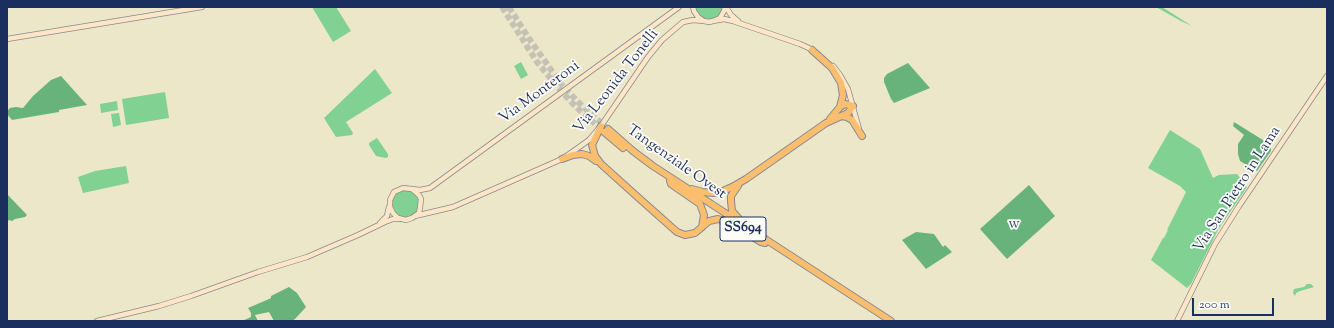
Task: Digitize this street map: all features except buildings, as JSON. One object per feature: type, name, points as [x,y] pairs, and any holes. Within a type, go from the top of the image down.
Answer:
[{"type":"highway","points":[[812,50],[832,68],[839,78],[842,95],[840,107],[826,123]]},
{"type":"highway","points":[[605,129],[592,145],[594,156],[677,232],[685,234],[695,233],[714,219],[723,220],[761,242],[767,243],[767,239],[740,220],[732,211],[731,196],[737,187],[746,179],[826,123],[851,111],[853,106],[845,104],[840,107]]},
{"type":"highway","points":[[838,117],[844,116],[852,120],[862,136]]},
{"type":"highway","name":"Tangenziale Ovest","points":[[605,129],[653,166],[886,321]]},
{"type":"highway","name":"Tangenziale Ovest","points":[[605,129],[635,158],[892,321]]},
{"type":"highway","points":[[562,159],[573,155],[585,155],[601,164]]},
{"type":"highway","points":[[653,166],[659,168],[694,190],[703,192],[713,193],[723,191],[746,179]]},
{"type":"highway","points":[[670,181],[671,184],[700,204],[704,212],[702,227]]},
{"type":"main road","points":[[7,39],[202,7]]},
{"type":"main road","name":"Via Monteroni","points":[[389,204],[392,196],[398,190],[403,188],[424,190],[430,188],[679,7]]},
{"type":"main road","points":[[693,7],[695,14],[704,21],[729,20],[744,24],[800,44],[823,57],[837,71],[848,89],[862,136]]},
{"type":"main road","points":[[713,21],[717,20],[722,15],[726,7],[734,18],[744,24]]},
{"type":"main road","name":"Via Leonida Tonelli","points":[[415,216],[453,207],[562,159],[580,147],[605,129],[648,57],[659,43],[684,22],[693,20],[704,21]]},
{"type":"main road","name":"Via San Pietro in Lama","points":[[1177,321],[1215,244],[1226,226],[1327,76]]},
{"type":"main road","points":[[97,321],[174,301],[293,261],[335,245],[393,219],[406,220],[415,216],[420,208],[421,199],[412,189]]},
{"type":"main road","points":[[389,204],[393,214],[401,219]]},
{"type":"main road","points":[[379,224],[387,216],[389,204]]},
{"type":"green space","points":[[312,7],[336,7],[351,31],[333,42]]},
{"type":"green space","points":[[695,7],[723,7],[723,10],[718,17],[705,20],[698,15]]},
{"type":"green space","points":[[1156,7],[1162,7],[1192,26],[1181,21]]},
{"type":"green space","points":[[521,62],[528,75],[521,79],[514,66]]},
{"type":"green space","points":[[908,63],[930,88],[894,103],[884,82],[884,78],[887,74]]},
{"type":"green space","points":[[375,69],[392,93],[346,122],[353,133],[352,135],[336,137],[324,118]]},
{"type":"green space","points":[[61,76],[87,105],[59,110],[59,112],[12,120],[7,114],[7,111],[10,108],[23,108],[33,96],[51,80]]},
{"type":"green space","points":[[165,92],[169,118],[126,125],[122,99]]},
{"type":"green space","points":[[117,101],[118,110],[101,113],[100,104]]},
{"type":"green space","points":[[119,113],[121,125],[113,127],[111,114]]},
{"type":"green space","points":[[1234,122],[1271,145],[1271,151],[1257,171],[1240,161],[1238,144],[1244,135],[1233,126]]},
{"type":"green space","points":[[1170,130],[1200,149],[1213,178],[1219,175],[1237,174],[1247,187],[1218,230],[1191,284],[1187,288],[1151,260],[1164,238],[1186,192],[1180,186],[1148,168]]},
{"type":"green space","points":[[377,138],[388,154],[388,157],[376,156],[369,145],[369,143]]},
{"type":"green space","points":[[126,166],[129,183],[83,193],[78,177],[95,171]]},
{"type":"green space","name":"w","points":[[1029,185],[1055,216],[1007,259],[980,229]]},
{"type":"green space","points":[[405,190],[415,194],[419,204],[415,214],[405,218],[395,214],[391,204],[395,194]]},
{"type":"green space","points":[[7,194],[27,215],[25,217],[12,221],[9,220],[7,222]]},
{"type":"green space","points":[[916,232],[934,234],[943,247],[945,245],[952,252],[926,269],[902,240]]},
{"type":"green space","points":[[1307,284],[1311,284],[1314,287],[1300,291],[1296,293],[1295,296],[1293,293],[1294,289],[1304,287]]},
{"type":"green space","points":[[289,287],[297,293],[306,307],[295,319],[292,321],[274,321],[269,312],[255,315],[258,321],[242,321],[251,317],[251,313],[248,308],[271,298],[271,296]]},
{"type":"tunnel","points":[[502,7],[537,62],[574,105],[603,131]]},
{"type":"tunnel","points":[[509,7],[561,84],[578,102],[608,129]]}]
